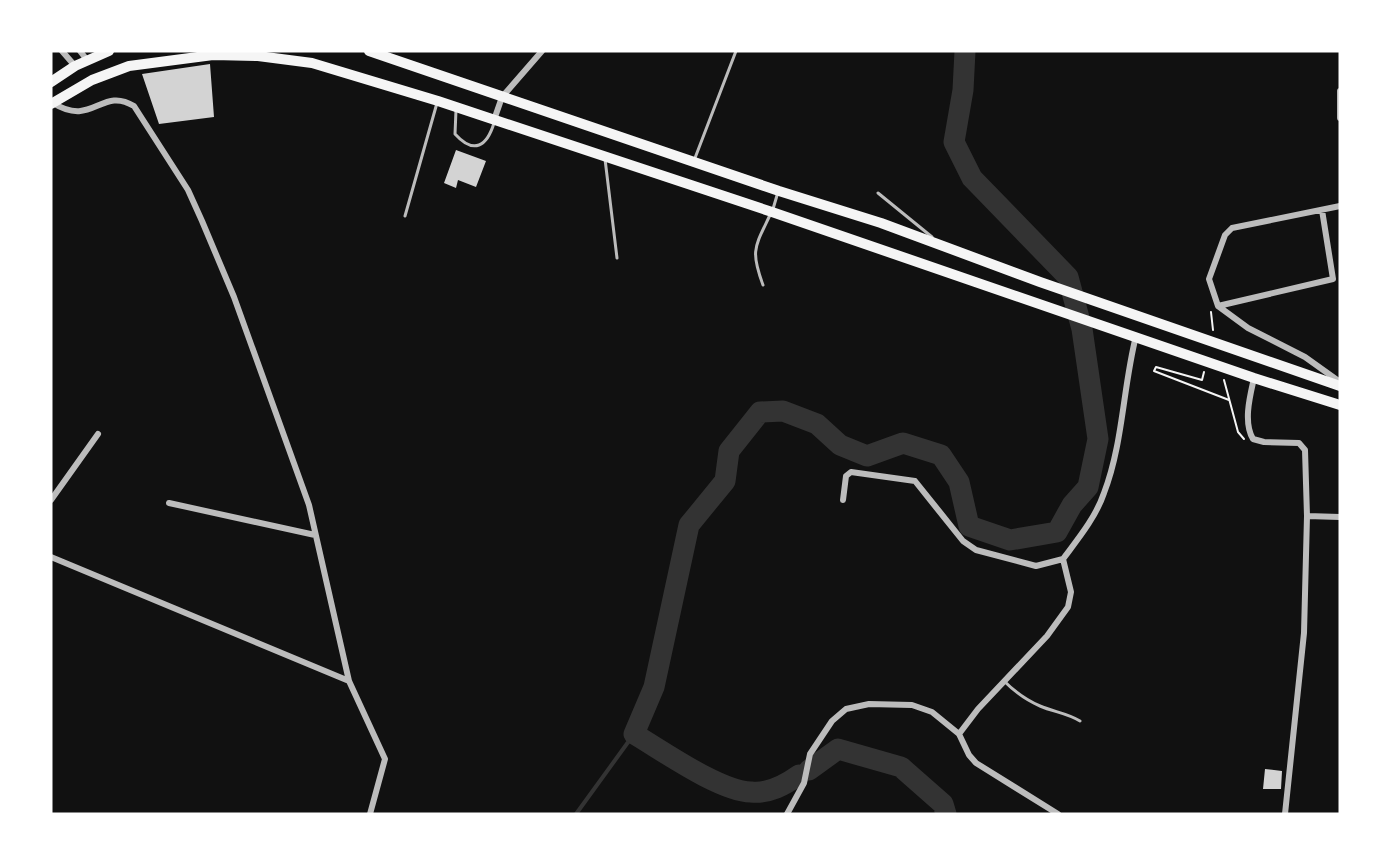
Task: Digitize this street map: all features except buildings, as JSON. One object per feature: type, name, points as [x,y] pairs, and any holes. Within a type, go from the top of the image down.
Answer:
[{"type":"highway","points":[[51,82],[75,66],[83,55],[109,51]]},
{"type":"highway","points":[[369,51],[694,160],[779,191],[881,223],[1040,282],[1340,384]]},
{"type":"highway","points":[[52,104],[92,80],[129,66],[213,55],[258,56],[312,63],[438,101],[772,212],[1136,335],[1254,378],[1340,405]]},
{"type":"street","points":[[62,51],[75,66]]},
{"type":"street","points":[[494,120],[502,97],[542,51]]},
{"type":"street","points":[[1340,91],[1340,118]]},
{"type":"street","points":[[52,104],[67,112],[78,113],[112,100],[124,100],[134,106],[188,190],[234,297],[309,505],[349,681],[385,759],[370,814]]},
{"type":"street","points":[[1340,206],[1232,228],[1225,235],[1209,279],[1218,306],[1248,328],[1305,357],[1340,384]]},
{"type":"street","points":[[1218,306],[1334,279],[1322,210]]},
{"type":"street","points":[[843,500],[846,476],[851,472],[909,479],[923,489],[956,532],[976,550],[1036,566],[1063,559],[1103,496],[1112,471],[1126,373],[1136,335]]},
{"type":"street","points":[[1254,378],[1248,427],[1252,439],[1270,443],[1299,443],[1305,450],[1307,516],[1304,633],[1285,814]]},
{"type":"street","points":[[51,500],[98,434]]},
{"type":"street","points":[[169,503],[315,535]]},
{"type":"street","points":[[1307,516],[1340,517]]},
{"type":"street","points":[[51,557],[349,681]]},
{"type":"street","points":[[959,734],[978,708],[1047,636],[1068,606],[1071,592],[1063,559]]},
{"type":"street","points":[[787,814],[804,783],[810,754],[832,721],[846,709],[869,704],[912,705],[932,712],[959,734],[969,755],[976,763],[1058,814]]},
{"type":"lane","points":[[694,160],[736,51]]},
{"type":"lane","points":[[405,216],[438,101]]},
{"type":"lane","points":[[457,108],[455,134],[474,145],[480,145],[488,140],[494,120]]},
{"type":"lane","points":[[604,157],[617,258]]},
{"type":"lane","points":[[763,285],[753,258],[758,239],[772,212],[779,191]]},
{"type":"lane","points":[[878,193],[943,246]]},
{"type":"lane","points":[[1004,681],[1014,692],[1039,706],[1070,714],[1080,721]]},
{"type":"path","points":[[1205,359],[1202,380],[1155,367],[1154,371],[1229,400]]},
{"type":"path","points":[[1226,387],[1240,436],[1252,439]]},
{"type":"waterway","points":[[799,775],[770,790],[758,792],[738,790],[691,769],[634,734],[654,687],[689,525],[725,481],[729,451],[760,412],[783,411],[817,424],[840,445],[867,456],[903,443],[941,455],[959,482],[969,526],[1010,540],[1057,532],[1072,505],[1088,487],[1098,439],[1082,329],[1068,277],[972,178],[954,142],[963,90],[965,51]]},
{"type":"waterway","points":[[576,814],[634,734]]},
{"type":"waterway","points":[[809,770],[838,749],[901,767],[943,804],[946,814]]}]
